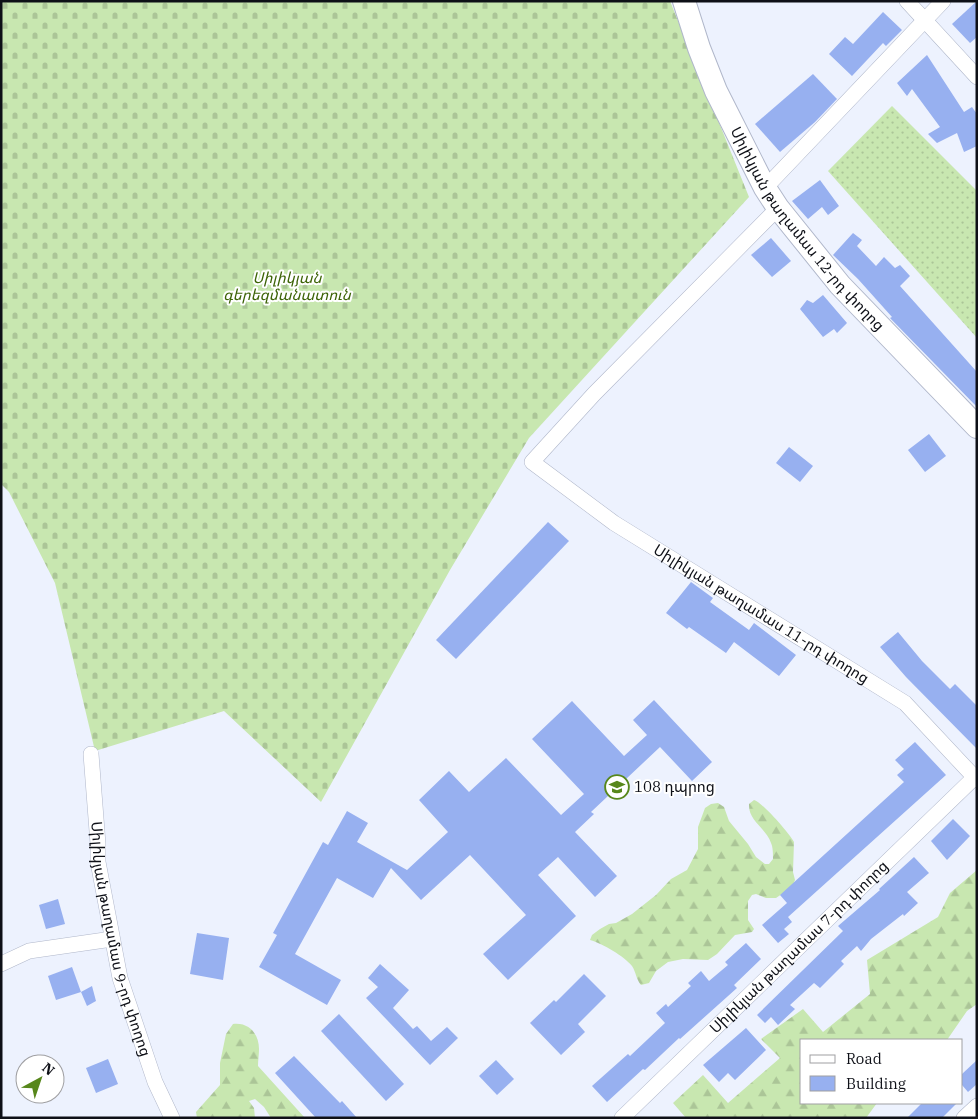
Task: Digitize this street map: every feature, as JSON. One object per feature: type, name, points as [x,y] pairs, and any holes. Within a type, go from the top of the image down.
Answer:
[{"type":"main road","name":"Սիլիկյան թաղամաս 12-րդ փողոց","points":[[684,1],[699,48],[716,91],[765,188],[778,208],[840,285],[977,428]]},
{"type":"street","points":[[907,1],[977,77]]},
{"type":"street","points":[[765,188],[943,1]]},
{"type":"street","name":"Սիլիկյան թաղամաս 11-րդ փողոց","points":[[778,208],[594,394],[532,462],[614,523],[905,704],[976,778]]},
{"type":"street","name":"Սիլիկյան թաղամաս 9-րդ փողոց","points":[[91,754],[98,862],[120,978],[155,1082],[172,1118]]},
{"type":"street","name":"Սիլիկյան թաղամաս 7-րդ փողոց","points":[[622,1118],[976,778]]},
{"type":"street","points":[[1,964],[29,950],[112,939]]},
{"type":"street","points":[[964,1118],[977,1106]]},
{"type":"green space","name":"Սիլիկյան գերեզմանատուն","points":[[1,1],[670,1],[749,197],[529,438],[450,570],[321,802],[224,711],[95,751],[55,583],[9,492],[1,484]]},
{"type":"green space","points":[[892,106],[977,191],[977,338],[828,171]]},
{"type":"green space","points":[[754,800],[776,819],[794,842],[793,872],[795,880],[792,887],[776,898],[752,895],[748,901],[748,920],[754,929],[752,932],[735,935],[717,954],[708,960],[683,959],[668,962],[656,971],[649,983],[641,985],[632,966],[613,951],[590,940],[592,935],[609,924],[616,923],[632,914],[656,895],[671,879],[687,870],[698,849],[698,827],[705,808],[711,804],[718,803],[724,807],[729,821],[756,857],[765,864],[769,864],[773,859],[772,846],[769,838],[754,820],[749,810],[749,804]]},
{"type":"green space","points":[[977,870],[977,1004],[967,1011],[948,1039],[800,1039],[800,1104],[876,1104],[866,1118],[686,1118],[673,1103],[703,1075],[728,1103],[780,1058],[761,1039],[803,1009],[823,1032],[870,994],[867,960],[938,917],[950,893]]},
{"type":"green space","points":[[233,1024],[244,1025],[252,1030],[259,1044],[258,1066],[305,1118],[271,1118],[264,1107],[255,1099],[249,1101],[254,1108],[255,1118],[197,1118],[196,1112],[220,1085],[220,1063],[226,1034]]},
{"type":"building","points":[[977,1],[977,37],[970,43],[952,24]]},
{"type":"building","points":[[883,12],[902,30],[886,46],[883,43],[852,76],[829,54],[845,37],[853,44]]},
{"type":"building","points":[[927,55],[964,112],[972,107],[977,114],[977,146],[964,152],[957,133],[937,143],[928,134],[940,127],[912,89],[907,96],[897,83]]},
{"type":"building","points":[[813,74],[837,99],[815,122],[780,152],[755,124]]},
{"type":"building","points":[[820,180],[839,206],[828,215],[822,207],[808,219],[792,201]]},
{"type":"building","points":[[853,233],[862,240],[857,246],[876,266],[884,257],[895,268],[900,265],[910,276],[900,286],[977,372],[977,407],[890,318],[892,317],[858,279],[833,255]]},
{"type":"building","points":[[771,238],[791,261],[772,277],[751,255]]},
{"type":"building","points":[[823,295],[847,323],[837,333],[834,329],[823,337],[800,309],[807,300],[813,303]]},
{"type":"building","points":[[929,434],[946,456],[925,472],[908,450]]},
{"type":"building","points":[[789,447],[813,466],[800,482],[776,463]]},
{"type":"building","points":[[548,522],[569,541],[456,659],[436,640]]},
{"type":"building","points":[[691,582],[713,598],[710,602],[749,630],[754,623],[796,655],[779,676],[734,642],[726,653],[689,627],[687,629],[666,613]]},
{"type":"building","points":[[898,632],[922,661],[950,689],[955,684],[977,706],[977,749],[906,677],[880,647]]},
{"type":"building","points":[[654,700],[712,762],[692,781],[660,747],[591,812],[594,814],[575,832],[617,876],[595,897],[558,857],[538,875],[576,916],[508,980],[483,954],[526,915],[470,855],[421,900],[391,868],[373,898],[337,878],[295,954],[341,980],[327,1005],[259,967],[277,935],[273,933],[323,842],[328,845],[347,811],[368,823],[357,842],[407,870],[448,832],[419,800],[449,771],[469,792],[506,758],[561,815],[584,794],[532,739],[572,701],[624,756],[647,735],[633,720]]},
{"type":"building","points":[[915,742],[946,775],[788,917],[792,922],[784,929],[789,934],[778,943],[762,925],[787,903],[780,895],[904,782],[897,775],[904,769],[895,760]]},
{"type":"building","points":[[953,819],[970,836],[947,860],[931,841]]},
{"type":"building","points":[[914,857],[929,873],[907,892],[918,903],[904,916],[903,914],[871,939],[861,951],[857,946],[841,961],[844,964],[820,988],[814,983],[790,1005],[795,1009],[778,1025],[771,1017],[765,1023],[757,1015],[843,931],[838,926],[880,890]]},
{"type":"building","points":[[58,899],[65,924],[46,929],[39,905]]},
{"type":"building","points":[[197,933],[229,938],[223,980],[190,974]]},
{"type":"building","points":[[746,943],[761,959],[734,985],[737,988],[607,1102],[592,1086],[628,1054],[630,1056],[665,1023],[656,1013],[666,1004],[668,1007],[691,986],[688,983],[701,971],[709,981],[728,965],[725,962]]},
{"type":"building","points":[[380,964],[409,990],[393,1008],[413,1029],[417,1026],[431,1041],[447,1027],[458,1038],[430,1065],[366,998],[378,987],[368,978]]},
{"type":"building","points":[[72,967],[81,992],[56,1000],[48,976]]},
{"type":"building","points":[[584,974],[606,996],[578,1024],[585,1032],[561,1055],[530,1023],[554,1000],[556,1002]]},
{"type":"building","points":[[92,986],[96,1001],[87,1006],[81,992]]},
{"type":"building","points":[[339,1014],[404,1084],[386,1101],[321,1031]]},
{"type":"building","points":[[746,1028],[766,1050],[735,1080],[728,1073],[719,1082],[703,1065]]},
{"type":"building","points":[[294,1056],[340,1103],[342,1101],[357,1118],[316,1118],[275,1073]]},
{"type":"building","points":[[108,1059],[118,1084],[96,1093],[86,1068]]},
{"type":"building","points":[[496,1060],[514,1079],[497,1095],[479,1076]]},
{"type":"building","points":[[977,1060],[977,1084],[968,1092],[963,1086],[963,1073]]},
{"type":"building","points":[[921,1104],[956,1104],[942,1118],[907,1118]]},
{"type":"place","name":"108 դպրոց","points":[[617,787]]}]
